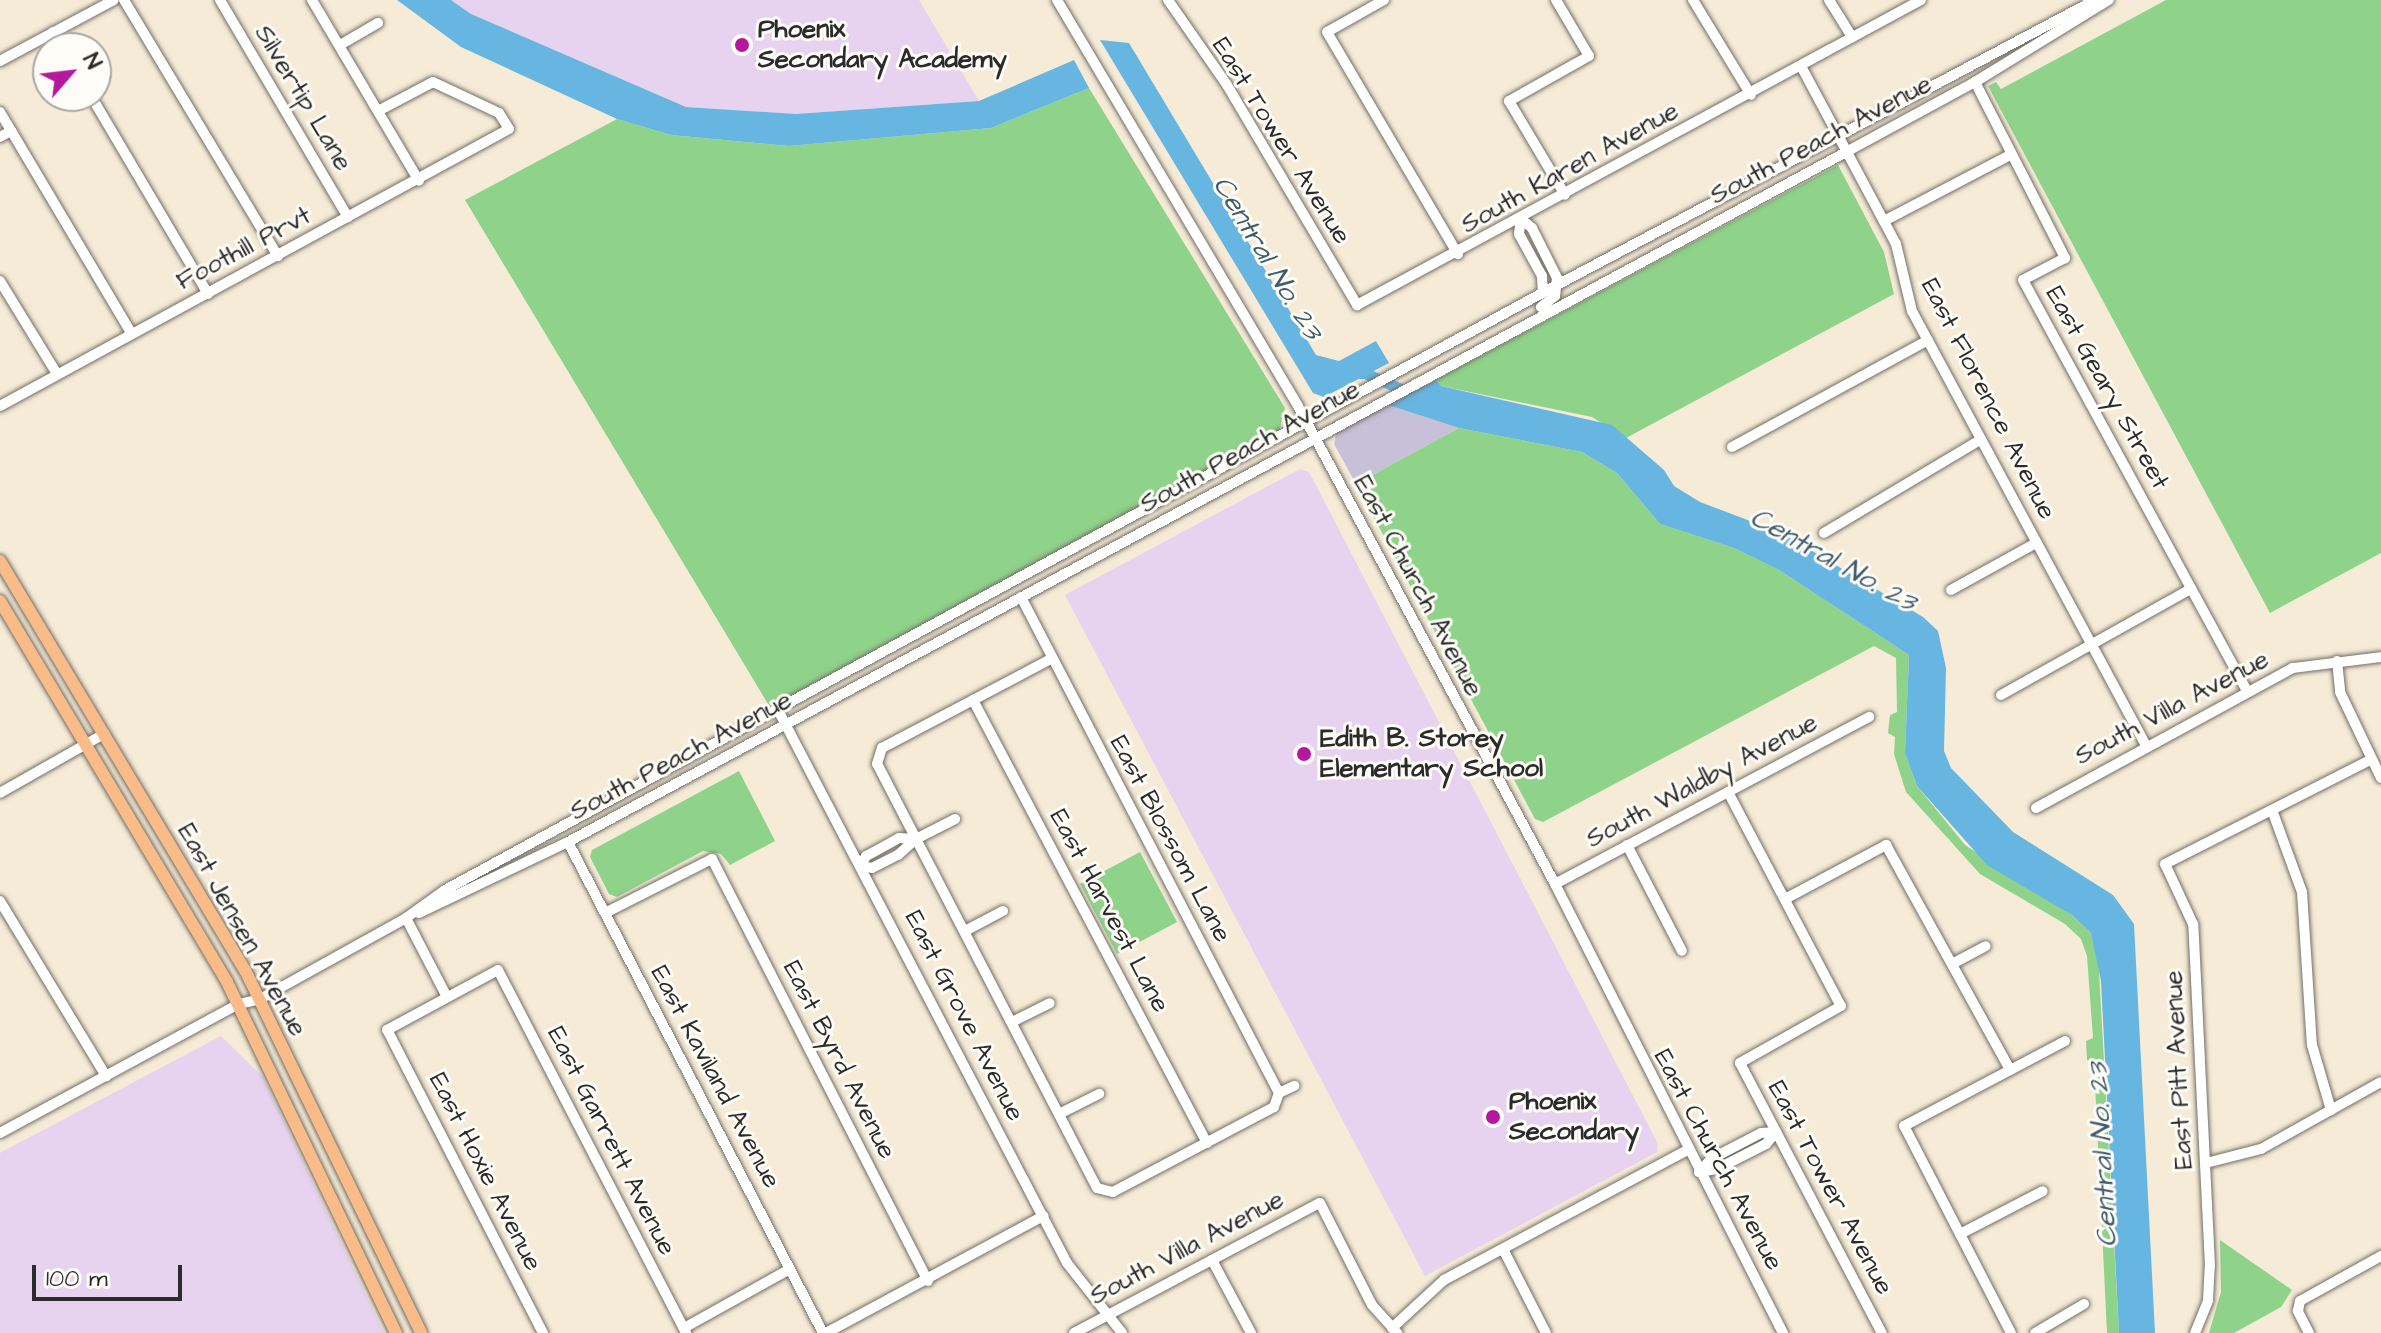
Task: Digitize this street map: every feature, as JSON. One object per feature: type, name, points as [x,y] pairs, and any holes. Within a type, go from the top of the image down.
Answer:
[{"type":"main road","name":"East Jensen Avenue","points":[[0,561],[260,999],[421,1333]]},
{"type":"main road","name":"East Jensen Avenue","points":[[0,601],[239,1004],[396,1333]]},
{"type":"street","points":[[53,32],[114,0]]},
{"type":"street","points":[[124,0],[278,256]]},
{"type":"street","name":"Silvertip Lane","points":[[220,0],[348,217]]},
{"type":"street","points":[[312,0],[380,110],[419,181]]},
{"type":"street","name":"East Church Avenue","points":[[1057,0],[1314,436],[1555,884],[1687,1150],[1783,1333]]},
{"type":"street","name":"East Tower Avenue","points":[[1168,0],[1227,85],[1357,305]]},
{"type":"street","points":[[1384,0],[1327,32],[1458,254]]},
{"type":"street","points":[[1556,0],[1589,56],[1509,101],[1565,195]]},
{"type":"street","points":[[1693,0],[1751,95]]},
{"type":"street","points":[[1829,0],[1852,37]]},
{"type":"street","name":"South Karen Avenue","points":[[1357,305],[1458,254],[1802,68],[1921,0]]},
{"type":"street","name":"South Peach Avenue","points":[[0,1133],[239,1004],[260,999],[406,918],[445,890],[1308,425],[1557,285],[2095,0]]},
{"type":"street","name":"South Peach Avenue","points":[[406,918],[455,900],[568,842],[1314,436],[1975,82],[2109,0]]},
{"type":"street","points":[[340,45],[378,23]]},
{"type":"street","points":[[0,61],[32,43]]},
{"type":"street","name":"East Florence Avenue","points":[[1802,68],[1896,244],[1904,290],[1928,340],[2146,745]]},
{"type":"street","name":"Foothill Prvt","points":[[0,406],[419,181],[509,129],[499,113],[433,82],[380,110]]},
{"type":"street","name":"East Geary Street","points":[[1975,82],[2065,258],[2023,280],[2246,689]]},
{"type":"street","points":[[0,112],[132,334]]},
{"type":"street","points":[[100,112],[208,294]]},
{"type":"street","points":[[0,137],[11,131]]},
{"type":"street","points":[[1884,221],[2012,154]]},
{"type":"street","points":[[1473,351],[1489,336],[1547,304],[1557,285],[1532,228],[1521,219]]},
{"type":"street","points":[[1521,219],[1519,234],[1542,276],[1543,293]]},
{"type":"street","points":[[0,281],[57,374]]},
{"type":"street","points":[[1732,447],[1928,340]]},
{"type":"street","points":[[1824,533],[1980,440]]},
{"type":"street","points":[[1073,569],[1078,555],[1169,500]]},
{"type":"street","points":[[1951,590],[2036,543]]},
{"type":"street","points":[[2001,695],[2191,589]]},
{"type":"street","name":"East Blossom Lane","points":[[1021,597],[1280,1097]]},
{"type":"street","name":"South Villa Avenue","points":[[2036,808],[2246,689],[2293,668],[2381,657]]},
{"type":"street","points":[[1051,659],[877,756],[916,839],[1059,1114],[1104,1193],[1207,1143],[1294,1086]]},
{"type":"street","points":[[2337,661],[2340,692],[2381,778]]},
{"type":"street","name":"East Harvest Lane","points":[[973,700],[1207,1143]]},
{"type":"street","name":"East Grove Avenue","points":[[778,710],[1067,1263],[1122,1333]]},
{"type":"street","name":"South Waldby Avenue","points":[[1555,884],[1869,717]]},
{"type":"street","points":[[0,793],[104,734]]},
{"type":"street","points":[[2331,1110],[2312,1045],[2302,892],[2272,810],[2370,760]]},
{"type":"street","points":[[1728,792],[1785,899],[1886,845],[2010,1070]]},
{"type":"street","name":"East Pitt Avenue","points":[[2195,1333],[2210,1279],[2193,924],[2165,864],[2272,810]]},
{"type":"street","points":[[916,839],[899,838],[866,856],[861,866],[872,868],[916,839],[955,819]]},
{"type":"street","name":"East Kaviland Avenue","points":[[568,842],[825,1333]]},
{"type":"street","points":[[1627,845],[1682,951]]},
{"type":"street","points":[[881,847],[888,852],[887,860]]},
{"type":"street","name":"East Byrd Avenue","points":[[605,913],[712,859],[928,1281]]},
{"type":"street","name":"East Tower Avenue","points":[[1785,899],[1841,1006],[1740,1063],[1882,1333]]},
{"type":"street","points":[[0,901],[106,1076]]},
{"type":"street","points":[[965,931],[1003,911]]},
{"type":"street","points":[[406,918],[447,997]]},
{"type":"street","points":[[1952,964],[1986,946]]},
{"type":"street","name":"East Garrett Avenue","points":[[447,997],[498,970],[685,1330]]},
{"type":"street","name":"East Hoxie Avenue","points":[[447,997],[387,1030],[543,1333]]},
{"type":"street","points":[[1012,1022],[1050,1003]]},
{"type":"street","points":[[2011,1333],[1904,1126],[2065,1041]]},
{"type":"street","points":[[2206,1163],[2246,1156],[2381,1082]]},
{"type":"street","points":[[1059,1114],[1099,1094]]},
{"type":"street","points":[[1699,1172],[1736,1146],[1776,1132]]},
{"type":"street","points":[[1395,1330],[1433,1288],[1687,1150]]},
{"type":"street","points":[[1960,1234],[2043,1191]]},
{"type":"street","name":"South Villa Avenue","points":[[1074,1333],[1320,1203],[1372,1305],[1395,1330]]},
{"type":"street","points":[[825,1333],[928,1281],[1043,1216]]},
{"type":"street","points":[[1503,1249],[1546,1333]]},
{"type":"street","points":[[2309,1333],[2298,1306],[2381,1256]]},
{"type":"street","points":[[1212,1260],[1251,1333]]},
{"type":"street","points":[[685,1330],[790,1269]]},
{"type":"street","points":[[2035,1333],[2084,1304]]},
{"type":"shaded area","name":"Phoenix Secondary Academy","points":[[451,0],[919,0],[979,101],[796,114],[686,107],[471,14]]},
{"type":"shaded area","points":[[1388,405],[1459,428],[1356,484],[1334,444],[1337,431]]},
{"type":"shaded area","name":"Edith B. Storey Elementary School","points":[[1300,469],[1309,472],[1658,1144],[1657,1152],[1425,1276],[1065,595]]},
{"type":"shaded area","points":[[221,1036],[263,1077],[384,1333],[0,1333],[0,1153]]},
{"type":"green space","points":[[2166,0],[2381,0],[2381,553],[2270,613],[1988,86],[1996,82],[2001,89]]},
{"type":"green space","points":[[1089,88],[1285,408],[1279,432],[771,709],[465,200],[617,119],[671,135],[789,146],[991,128]]},
{"type":"green space","points":[[1838,165],[1884,252],[1894,294],[1626,438],[1592,417],[1441,386],[1436,380]]},
{"type":"green space","points":[[1459,428],[1582,452],[1617,473],[1660,524],[1734,548],[1779,570],[1909,655],[1905,753],[1917,786],[1965,845],[2072,915],[2091,933],[2098,953],[2119,1333],[2107,1333],[2094,1063],[2087,1060],[2086,1041],[2093,1038],[2087,956],[2081,939],[2065,924],[1980,874],[1906,792],[1894,754],[1895,737],[1888,733],[1890,715],[1897,712],[1896,658],[1874,646],[1543,822],[1535,819],[1356,484]]},
{"type":"green space","points":[[739,771],[775,841],[730,865],[721,854],[703,851],[617,897],[609,894],[590,857],[592,850]]},
{"type":"green space","points":[[1140,852],[1177,922],[1117,954],[1080,884]]},
{"type":"green space","points":[[2220,1240],[2292,1290],[2281,1307],[2234,1333],[2209,1333],[2221,1292]]},
{"type":"water","points":[[397,0],[451,0],[471,14],[686,107],[796,114],[979,101],[1074,60],[1089,88],[991,128],[789,146],[671,135],[617,119],[461,47]]},
{"type":"water","points":[[1100,40],[1129,43],[1316,355],[1339,361],[1376,341],[1389,363],[1324,397],[1313,393]]},
{"type":"water","points":[[1436,380],[1441,386],[1612,425],[1664,470],[1674,486],[1700,502],[1782,533],[1923,617],[1938,631],[1946,668],[1944,751],[1951,768],[2013,832],[2113,895],[2134,924],[2155,1333],[2119,1333],[2101,981],[2091,933],[2072,915],[1987,865],[1917,786],[1905,753],[1909,655],[1779,570],[1734,548],[1660,524],[1617,473],[1582,452],[1459,428],[1388,405]]},
{"type":"waterway","name":"Central No. 23","points":[[1353,373],[1365,373],[1412,394]]},
{"type":"place","name":"Phoenix Secondary Academy","points":[[742,45]]},
{"type":"place","name":"Edith B. Storey Elementary School","points":[[1304,754]]},
{"type":"place","name":"Phoenix Secondary","points":[[1493,1117]]}]
